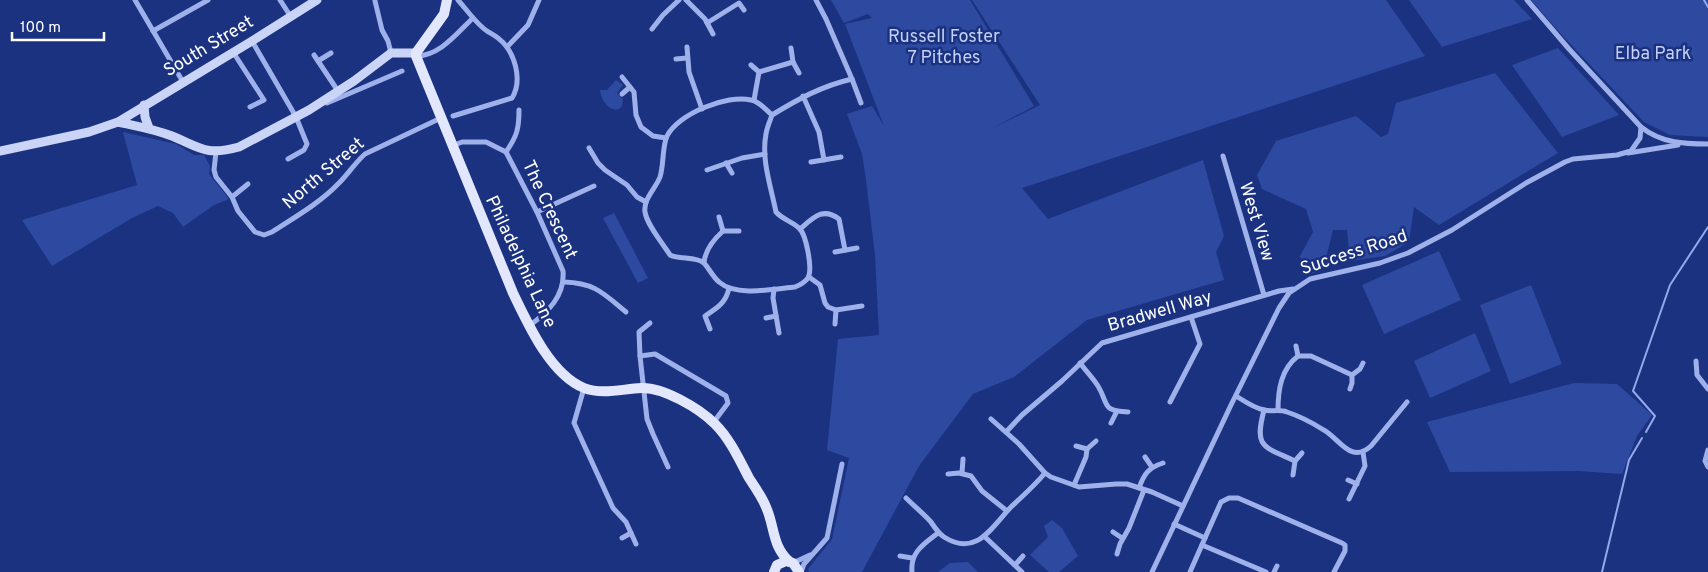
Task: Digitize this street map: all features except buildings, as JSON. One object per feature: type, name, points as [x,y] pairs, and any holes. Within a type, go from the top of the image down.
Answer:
[{"type":"main road","points":[[416,54],[444,14],[447,0]]},
{"type":"main road","name":"Philadelphia Lane","points":[[416,54],[451,146],[512,293],[529,326],[558,369],[584,388],[602,392],[643,388],[664,392],[689,405],[713,422],[727,438],[767,508],[780,551],[796,567]]},
{"type":"main road","name":"Philadelphia Lane","points":[[774,535],[774,571]]},
{"type":"main road","name":"Philadelphia Lane","points":[[774,571],[783,562],[796,567]]},
{"type":"street","points":[[135,0],[183,82]]},
{"type":"street","points":[[154,31],[208,0]]},
{"type":"street","points":[[280,0],[291,17]]},
{"type":"street","name":"South Street","points":[[0,151],[89,132],[118,122],[317,0]]},
{"type":"street","points":[[452,116],[512,98],[517,90],[518,76],[507,47],[473,18],[458,0]]},
{"type":"street","points":[[507,47],[528,25],[539,0]]},
{"type":"street","points":[[652,29],[679,0]]},
{"type":"street","points":[[686,0],[707,23],[713,34]]},
{"type":"street","points":[[816,0],[861,103]]},
{"type":"street","points":[[1527,0],[1569,50],[1641,127],[1652,135],[1668,141],[1686,144],[1708,144]]},
{"type":"street","points":[[375,1],[382,30],[388,41],[391,53]]},
{"type":"street","points":[[707,23],[738,2],[744,10]]},
{"type":"street","points":[[118,122],[149,128],[198,148],[216,152],[239,148],[296,118],[338,92],[391,53],[425,56],[437,51],[473,18]]},
{"type":"street","points":[[252,41],[296,118],[307,144],[304,150],[288,159]]},
{"type":"street","points":[[687,47],[691,80],[702,109]]},
{"type":"street","points":[[791,48],[793,62],[799,73]]},
{"type":"street","points":[[233,52],[264,100],[250,107]]},
{"type":"street","points":[[318,61],[331,53]]},
{"type":"street","points":[[314,55],[338,92]]},
{"type":"street","points":[[676,59],[687,58]]},
{"type":"street","points":[[759,72],[793,62]]},
{"type":"street","points":[[751,65],[759,72]]},
{"type":"street","points":[[309,110],[402,71]]},
{"type":"street","points":[[754,100],[759,72]]},
{"type":"street","points":[[622,77],[634,92],[636,115],[641,128],[653,136],[666,138]]},
{"type":"street","points":[[738,231],[723,231],[713,240],[704,256],[704,263],[709,272],[720,283],[741,291],[774,289],[795,287],[809,277],[810,268],[806,241],[800,229],[776,212],[765,154],[766,131],[772,115],[803,96],[834,83],[852,79]]},
{"type":"street","points":[[622,94],[630,87]]},
{"type":"street","points":[[803,96],[819,132],[824,160]]},
{"type":"street","points":[[704,263],[676,258],[670,255],[649,222],[645,211],[646,202],[660,178],[666,138],[673,126],[683,118],[729,100],[741,98],[754,100],[772,115]]},
{"type":"street","points":[[144,105],[145,117],[149,128]]},
{"type":"street","points":[[506,152],[515,139],[519,127],[519,110]]},
{"type":"street","name":"North Street","points":[[232,197],[238,211],[255,232],[264,235],[272,232],[325,196],[365,154],[441,118]]},
{"type":"street","points":[[1624,154],[1631,151],[1638,142],[1641,127]]},
{"type":"street","name":"The Crescent","points":[[451,146],[462,142],[486,142],[506,152],[563,271],[564,282],[559,297],[540,318],[529,326]]},
{"type":"street","name":"Success Road","points":[[1152,572],[1279,308],[1289,293],[1303,282],[1380,263],[1408,253],[1452,230],[1526,183],[1565,162],[1686,144]]},
{"type":"street","points":[[588,148],[605,170],[627,185],[637,197],[646,202]]},
{"type":"street","points":[[216,152],[214,170],[216,177],[232,197],[248,184]]},
{"type":"street","points":[[707,170],[742,158],[765,154]]},
{"type":"street","name":"West View","points":[[1222,156],[1264,295]]},
{"type":"street","points":[[811,162],[841,157]]},
{"type":"street","points":[[726,163],[732,173]]},
{"type":"street","points":[[536,212],[594,186]]},
{"type":"street","points":[[800,229],[821,214],[832,214],[840,219],[845,250]]},
{"type":"street","points":[[719,217],[723,231]]},
{"type":"street","points":[[835,252],[857,248]]},
{"type":"street","points":[[809,277],[820,285],[825,303],[836,310],[862,306]]},
{"type":"street","points":[[564,282],[582,283],[600,290],[626,312]]},
{"type":"street","points":[[697,316],[704,316],[718,308],[727,298],[729,288]]},
{"type":"street","points":[[774,289],[773,298],[779,333]]},
{"type":"street","name":"Bradwell Way","points":[[1006,432],[1022,415],[1107,340],[1264,295],[1294,289]]},
{"type":"street","points":[[835,324],[836,310]]},
{"type":"street","points":[[704,316],[710,329]]},
{"type":"street","points":[[766,318],[776,316]]},
{"type":"street","points":[[1170,402],[1200,344],[1191,317]]},
{"type":"street","points":[[650,323],[639,332],[643,388],[653,434],[668,467]]},
{"type":"street","points":[[1296,346],[1298,356]]},
{"type":"street","points":[[640,356],[655,354],[726,396],[728,403],[713,422]]},
{"type":"street","points":[[1278,410],[1280,383],[1288,365],[1298,356],[1311,356],[1352,376]]},
{"type":"street","points":[[1696,360],[1697,375],[1708,389]]},
{"type":"street","points":[[1080,363],[1098,387],[1106,406],[1117,411],[1128,412]]},
{"type":"street","points":[[1350,389],[1352,376],[1364,363]]},
{"type":"street","points":[[584,388],[574,423],[613,508],[626,522],[636,544]]},
{"type":"street","points":[[1236,396],[1264,410],[1286,411],[1324,429],[1348,451],[1358,453],[1371,446],[1407,402]]},
{"type":"street","points":[[1264,410],[1259,430],[1262,442],[1266,447],[1295,461]]},
{"type":"street","points":[[1110,424],[1117,411]]},
{"type":"street","points":[[991,419],[1051,477],[1074,485],[1122,484],[1142,489],[1183,506]]},
{"type":"street","points":[[1086,449],[1096,442]]},
{"type":"street","points":[[1076,446],[1086,449]]},
{"type":"street","points":[[1074,485],[1086,457],[1086,449]]},
{"type":"street","points":[[1708,450],[1705,461],[1708,467]]},
{"type":"street","points":[[1349,499],[1365,466],[1363,452]]},
{"type":"street","points":[[1293,475],[1295,461],[1302,453]]},
{"type":"street","points":[[1145,456],[1152,467]]},
{"type":"street","points":[[962,473],[963,460]]},
{"type":"street","points":[[1117,554],[1122,538],[1129,528],[1142,489],[1145,473],[1152,467],[1163,463]]},
{"type":"street","points":[[796,567],[804,564],[827,538],[842,464]]},
{"type":"street","points":[[948,474],[962,473],[971,476],[982,491],[1007,511]]},
{"type":"street","points":[[906,498],[931,522],[938,533],[960,544],[976,542],[985,536],[1045,473]]},
{"type":"street","points":[[1348,480],[1357,484]]},
{"type":"street","points":[[1190,572],[1221,502],[1229,498],[1238,498],[1345,545],[1345,551],[1334,572]]},
{"type":"street","points":[[1174,524],[1205,538]]},
{"type":"street","points":[[1113,532],[1122,538]]},
{"type":"street","points":[[622,538],[631,533]]},
{"type":"street","points":[[912,572],[912,558],[923,545],[938,533]]},
{"type":"street","points":[[985,536],[1022,572]]},
{"type":"street","points":[[1202,545],[1266,572]]},
{"type":"street","points":[[796,567],[814,552]]},
{"type":"street","points":[[900,556],[912,558]]},
{"type":"street","points":[[1015,565],[1023,556]]},
{"type":"street","points":[[1274,572],[1277,566]]},
{"type":"green space","name":"Russell Foster 7 Pitches","points":[[831,0],[970,0],[1034,106],[991,129],[1040,105],[972,0],[1386,0],[1425,56],[1022,188],[1048,219],[1203,160],[1224,236],[1216,252],[1224,280],[1087,320],[1014,377],[973,394],[919,466],[862,572],[809,572],[808,569],[832,539],[849,458],[827,450],[838,339],[879,335],[875,255],[866,180],[862,154],[847,114],[872,106],[884,126],[845,24],[872,18],[868,14],[844,23]]},
{"type":"green space","points":[[1409,0],[1514,0],[1532,19],[1442,47]]},
{"type":"green space","name":"Elba Park","points":[[1531,0],[1708,0],[1708,137],[1670,135],[1644,122]]},
{"type":"green space","points":[[1558,48],[1619,115],[1562,137],[1512,65]]},
{"type":"green space","points":[[1495,73],[1558,153],[1439,225],[1414,207],[1409,242],[1385,256],[1350,261],[1347,230],[1333,230],[1323,270],[1307,275],[1300,256],[1313,232],[1306,209],[1262,189],[1257,175],[1276,141],[1356,116],[1381,137],[1388,134],[1396,103]]},
{"type":"green space","points":[[616,80],[623,85],[617,93],[623,99],[622,106],[619,109],[612,109],[602,98],[600,90],[607,90]]},
{"type":"green space","points":[[123,132],[176,144],[194,155],[204,155],[210,166],[209,174],[229,199],[214,205],[183,227],[173,213],[158,206],[132,218],[52,266],[22,220],[137,185]]},
{"type":"green space","points":[[614,213],[648,278],[638,283],[603,218]]},
{"type":"green space","points":[[1439,251],[1461,300],[1384,334],[1362,285]]},
{"type":"green space","points":[[1531,285],[1562,364],[1510,384],[1480,305]]},
{"type":"green space","points":[[1475,333],[1491,371],[1430,398],[1414,361]]},
{"type":"green space","points":[[1574,383],[1617,384],[1652,415],[1637,436],[1622,474],[1578,471],[1450,472],[1427,422]]},
{"type":"green space","points":[[1052,520],[1062,528],[1078,556],[1059,572],[1049,572],[1030,555],[1048,537],[1044,526]]},
{"type":"green space","points":[[968,562],[978,572],[938,572],[950,563]]},
{"type":"waterway","points":[[1704,0],[1708,7]]},
{"type":"waterway","points":[[1646,432],[1655,416],[1633,391],[1670,285],[1708,227]]},
{"type":"waterway","points":[[1602,572],[1629,460],[1642,438]]}]
